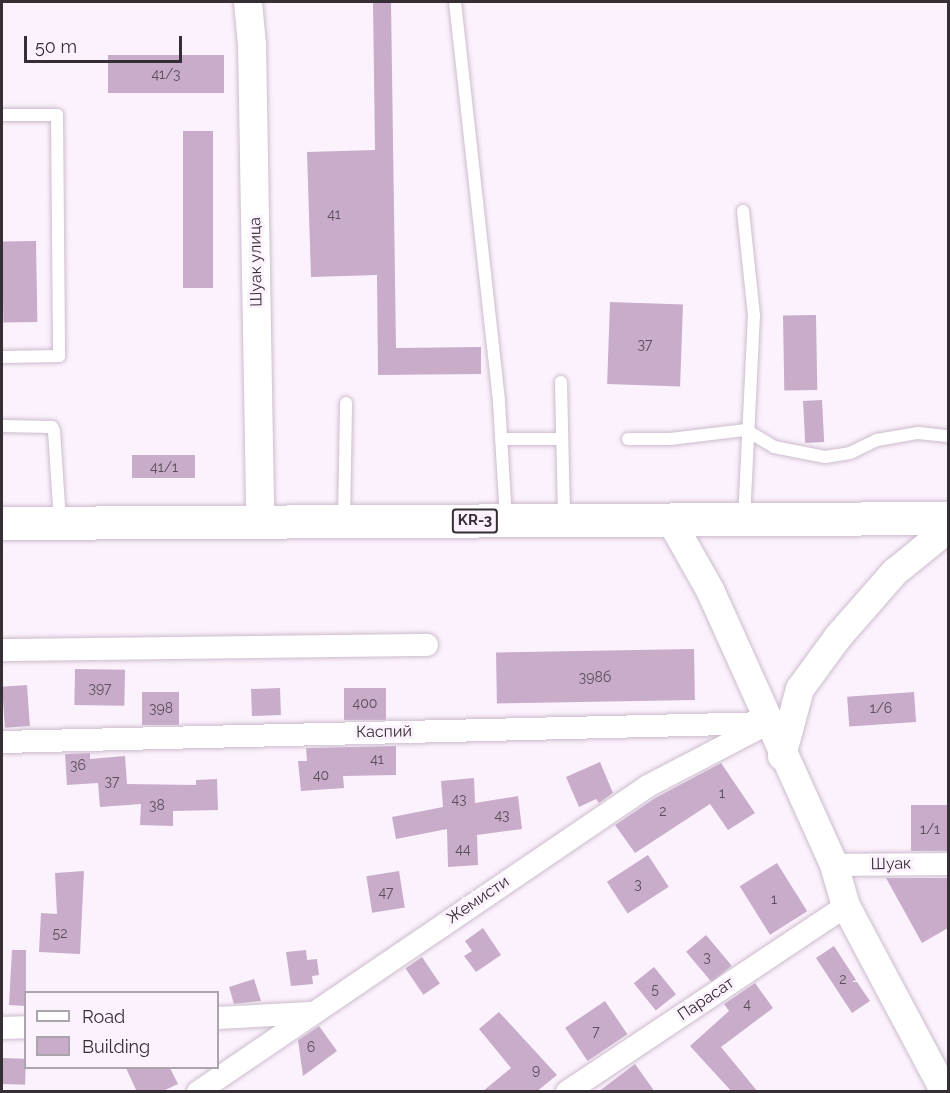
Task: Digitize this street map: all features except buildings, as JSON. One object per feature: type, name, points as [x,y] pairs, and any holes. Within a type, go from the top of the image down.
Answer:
[{"type":"main road","name":"KR-3","points":[[2,523],[260,524],[506,520],[948,518]]},
{"type":"street","name":"Шуак улица","points":[[248,2],[252,44],[260,524]]},
{"type":"street","points":[[670,519],[710,590],[767,723],[834,865],[846,906],[946,1090]]},
{"type":"street","points":[[782,756],[801,689],[838,636],[895,572],[948,529]]},
{"type":"street","points":[[2,650],[428,645]]},
{"type":"street","name":"Каспий","points":[[2,742],[767,723]]},
{"type":"street","name":"Жемисти","points":[[198,1092],[310,1013],[648,786],[767,723]]},
{"type":"street","name":"Шуак","points":[[834,865],[948,864]]},
{"type":"street","name":"Парасат","points":[[567,1092],[846,906]]},
{"type":"street","points":[[219,1018],[310,1013]]},
{"type":"street","points":[[2,1028],[24,1027]]},
{"type":"lane","points":[[455,2],[501,439],[506,520]]},
{"type":"lane","points":[[2,115],[57,115],[59,356],[2,357]]},
{"type":"lane","points":[[743,211],[754,315],[746,430],[744,519]]},
{"type":"lane","points":[[561,382],[564,520]]},
{"type":"lane","points":[[344,522],[346,403]]},
{"type":"lane","points":[[2,426],[52,427],[60,523]]},
{"type":"lane","points":[[628,439],[670,439],[746,430],[774,447],[825,457],[850,453],[877,440],[918,433],[948,436]]},
{"type":"lane","points":[[501,439],[562,439]]}]
